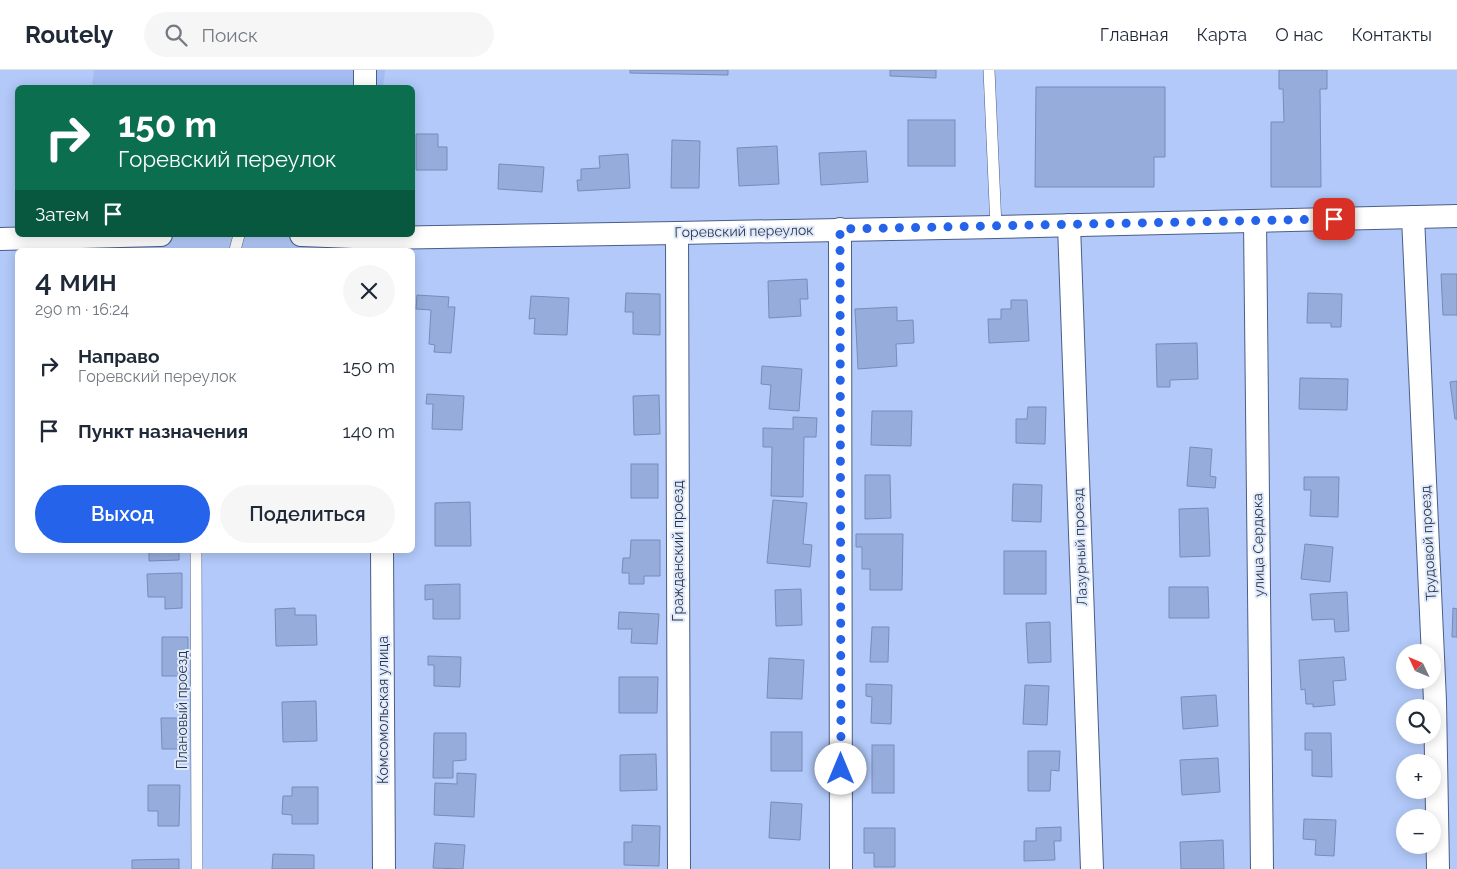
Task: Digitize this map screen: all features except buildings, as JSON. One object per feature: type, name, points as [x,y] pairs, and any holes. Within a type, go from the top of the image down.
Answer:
[{"type":"street","points":[[365,70],[365,85]]},
{"type":"street","name":"Горевский переулок","points":[[328,237],[380,241],[1457,216]]},
{"type":"street","name":"Трудовой проезд","points":[[1413,217],[1435,701],[1438,869]]},
{"type":"street","name":"улица Сердюка","points":[[1255,222],[1262,869]]},
{"type":"street","name":"Лазурный проезд","points":[[1069,225],[1092,869]]},
{"type":"street","points":[[840,229],[841,869]]},
{"type":"street","name":"Гражданский проезд","points":[[677,233],[679,869]]},
{"type":"street","points":[[0,239],[80,237]]},
{"type":"street","name":"Комсомольская улица","points":[[382,553],[384,869]]},
{"type":"lane","points":[[989,70],[996,227]]},
{"type":"lane","name":"Плановый проезд","points":[[196,553],[197,869]]},
{"type":"shaded area","points":[[94,70],[385,70],[383,85],[92,85]]},
{"type":"route","points":[[841,769],[840,229],[1334,219]]}]
